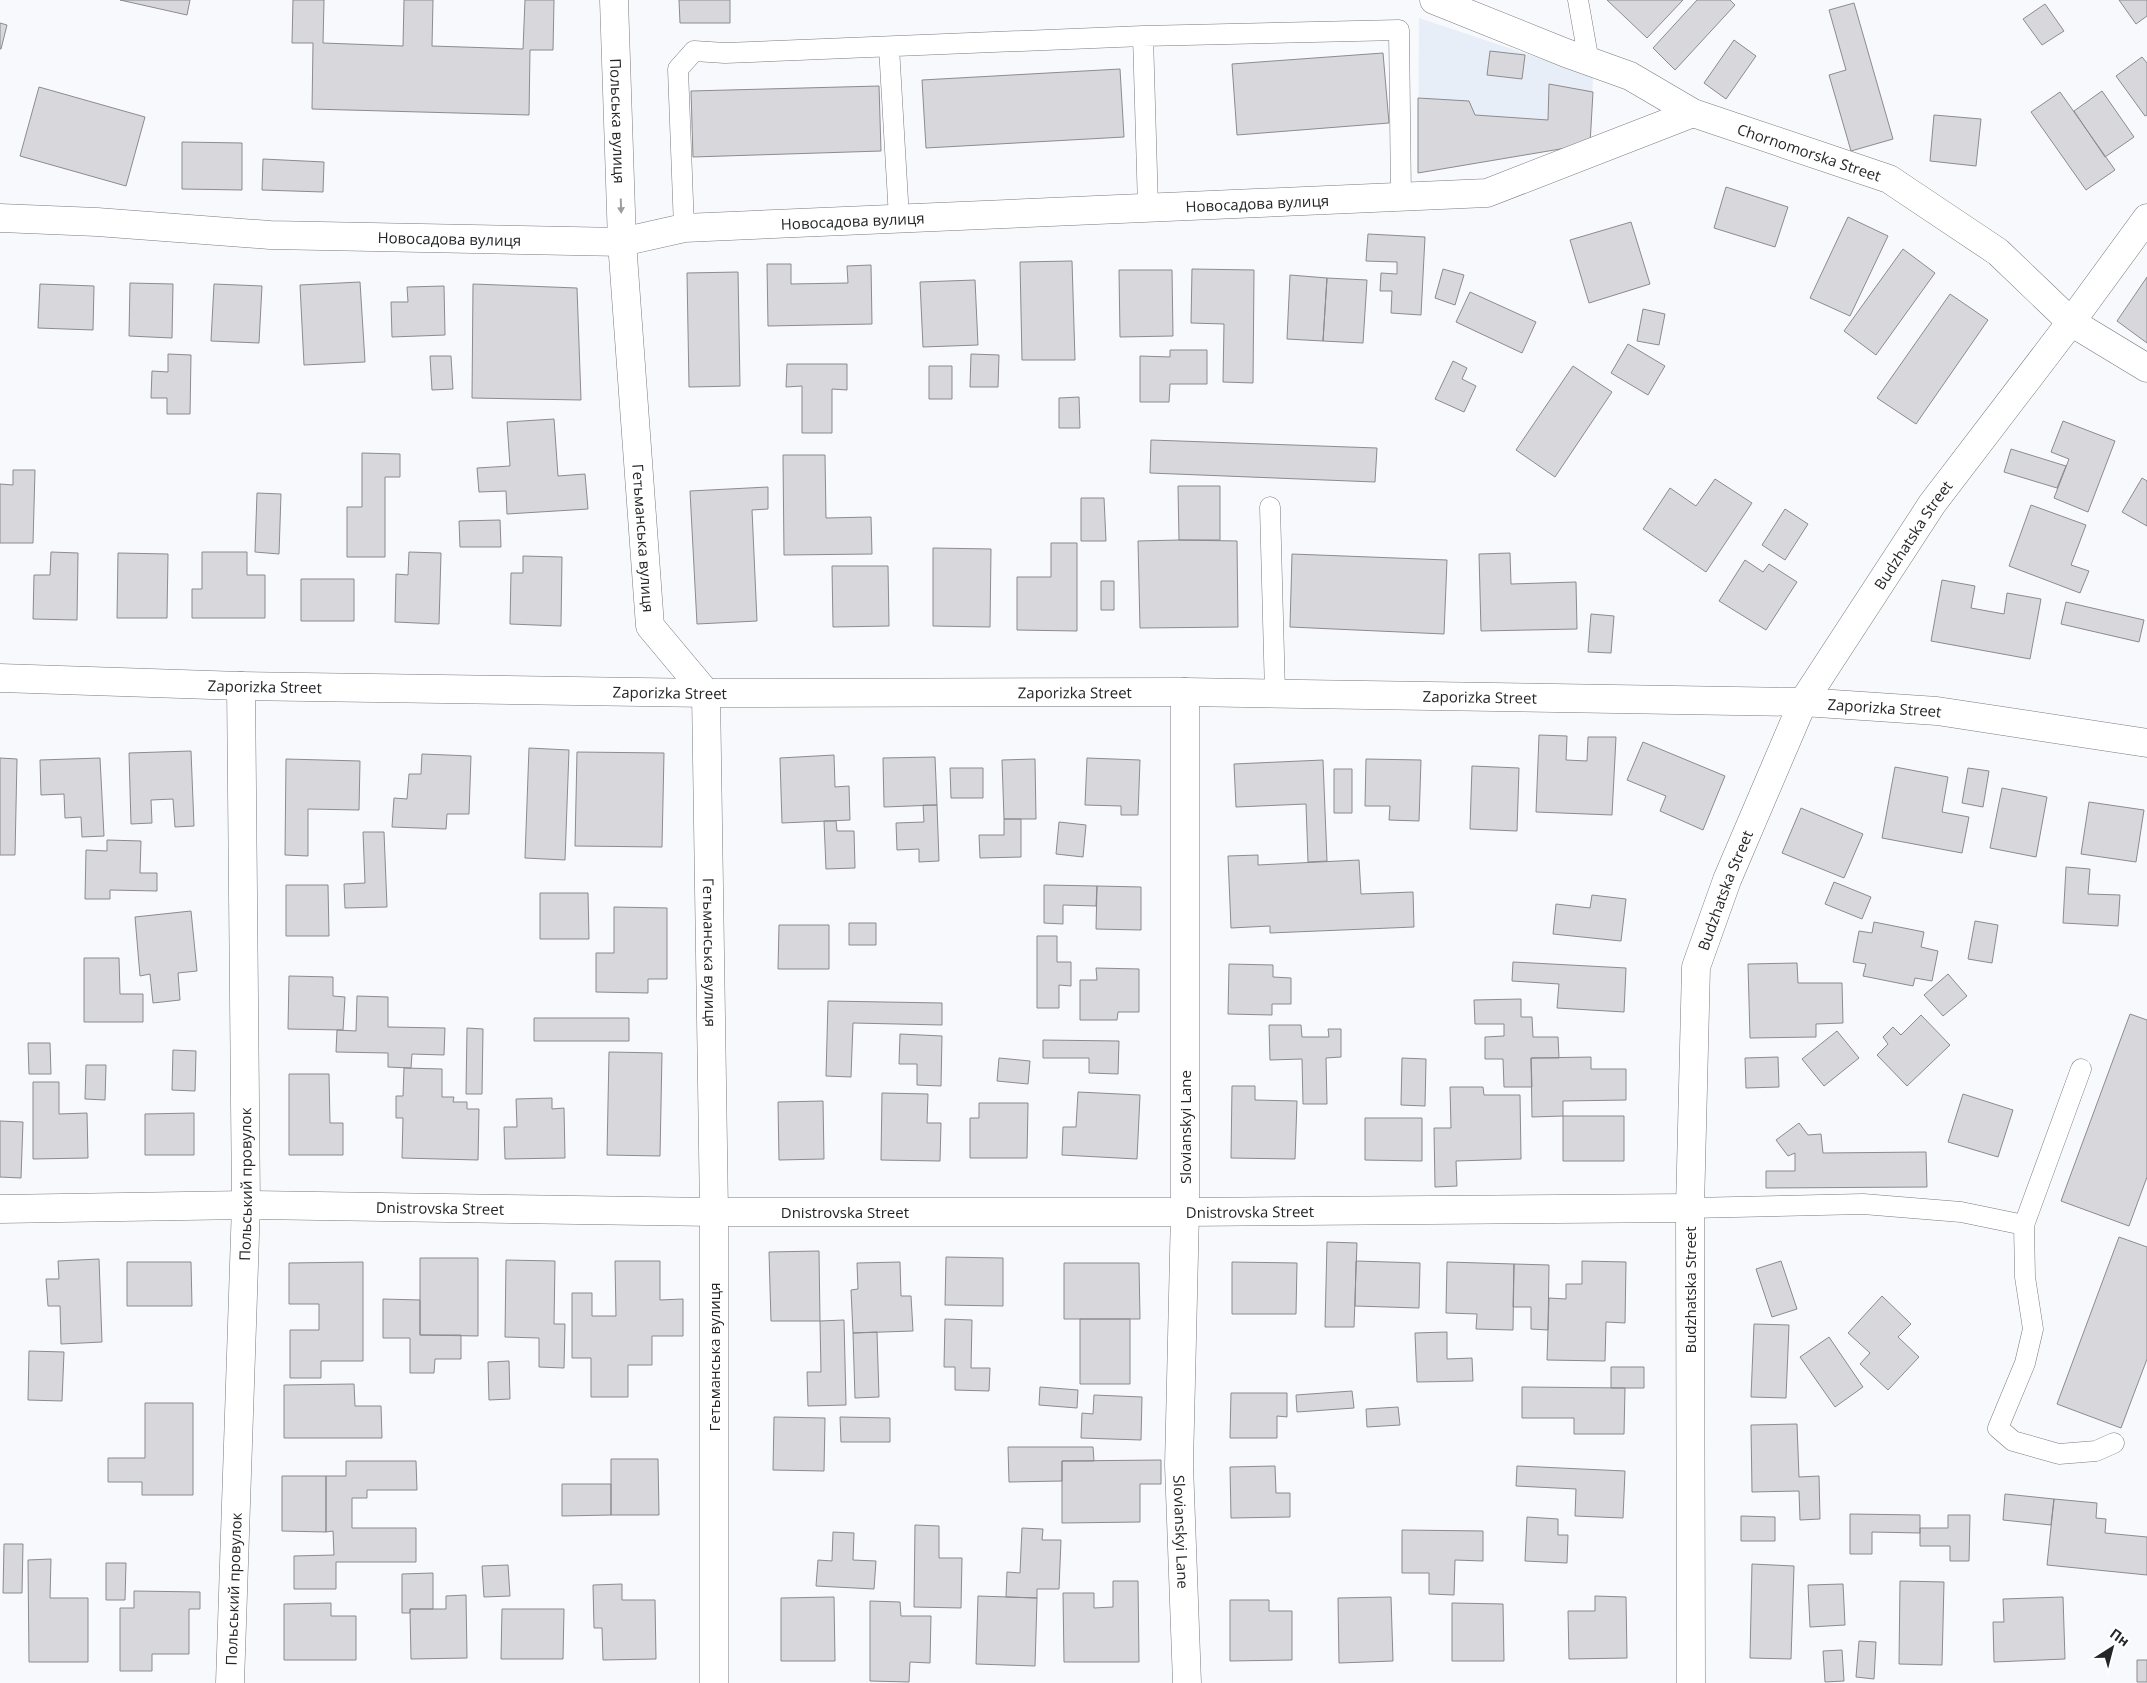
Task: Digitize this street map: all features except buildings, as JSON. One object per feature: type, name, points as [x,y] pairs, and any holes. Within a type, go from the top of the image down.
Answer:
[{"type":"street","name":"Польська вулиця","points":[[614,0],[622,242]]},
{"type":"street","name":"Chornomorska Street","points":[[1434,0],[1589,62],[1630,76],[1693,113],[1889,179],[1998,252],[2072,322],[2147,368]]},
{"type":"street","name":"Новосадова вулиця","points":[[0,218],[97,222],[270,235],[622,242],[684,228],[1487,193],[1693,113]]},
{"type":"street","name":"Budzhatska Street","points":[[1691,1683],[1690,1208],[1696,967],[1727,880],[1803,702],[1932,504],[2072,322],[2147,218]]},
{"type":"street","name":"Гетьманська вулиця","points":[[622,242],[650,626],[706,693],[714,1212],[714,1683]]},
{"type":"street","name":"Zaporizka Street","points":[[0,678],[241,686],[706,693],[1185,692],[1803,702],[1937,711],[2147,743]]},
{"type":"street","name":"Польський провулок","points":[[230,1683],[246,1205],[241,686]]},
{"type":"street","name":"Slovianskyi Lane","points":[[1185,692],[1185,1212],[1179,1465],[1187,1683]]},
{"type":"street","name":"Dnistrovska Street","points":[[0,1209],[246,1205],[714,1212],[1185,1212],[1690,1208]]},
{"type":"lane","points":[[1578,0],[1589,62]]},
{"type":"lane","points":[[684,228],[678,69],[694,51],[724,53],[1143,36],[1399,30],[1401,197]]},
{"type":"lane","points":[[1143,36],[1148,208]]},
{"type":"lane","points":[[889,46],[900,218]]},
{"type":"lane","points":[[1270,507],[1275,693]]},
{"type":"lane","points":[[2081,1069],[2024,1226],[2025,1277],[2033,1329],[2025,1363],[1998,1428],[2013,1441],[2059,1454],[2096,1451],[2114,1443]]},
{"type":"lane","points":[[1690,1208],[1863,1204],[1961,1212],[2024,1226]]},
{"type":"shaded area","points":[[1419,18],[1593,76],[1590,144],[1418,173]]}]
